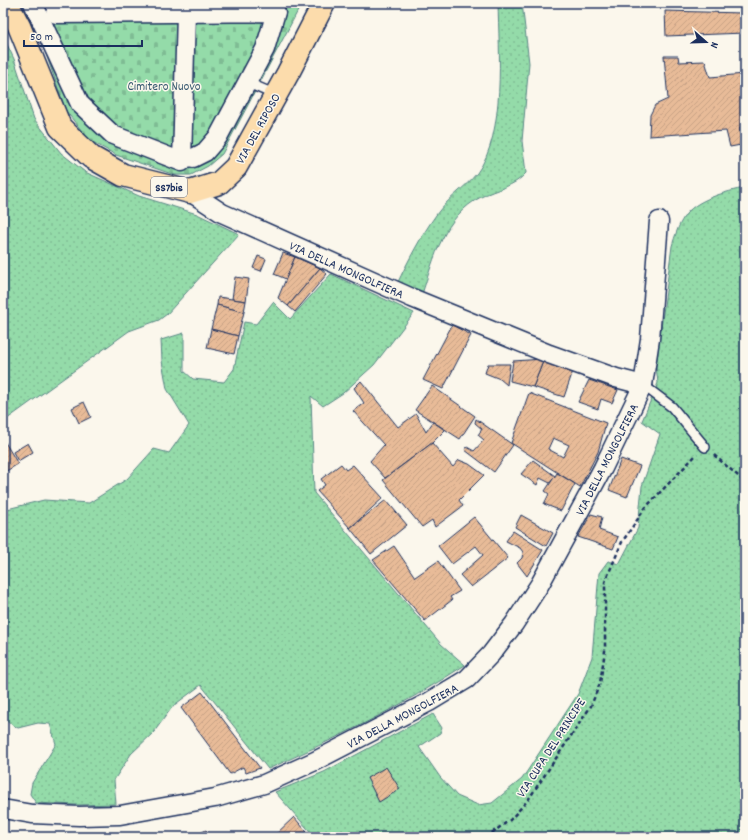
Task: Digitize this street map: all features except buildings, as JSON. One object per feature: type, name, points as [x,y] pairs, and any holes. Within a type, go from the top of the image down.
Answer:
[{"type":"main road","name":"SS7bis","points":[[7,3],[19,26],[60,127],[91,157],[123,175],[190,192]]},
{"type":"main road","name":"VIA DEL RIPOSO","points":[[190,192],[218,183],[236,167],[276,95],[324,3]]},
{"type":"street","points":[[33,3],[80,104],[113,135],[187,160],[205,152],[218,137],[265,49],[276,8],[186,12],[56,14],[56,3]]},
{"type":"street","points":[[186,12],[187,160]]},
{"type":"street","name":"VIA DELLA MONGOLFIERA","points":[[190,192],[222,212],[412,298],[549,354],[616,378],[643,385]]},
{"type":"street","name":"VIA DELLA MONGOLFIERA","points":[[3,809],[32,814],[78,816],[120,815],[215,798],[264,784],[315,761],[429,702],[467,679],[491,654],[540,584],[603,468],[643,385],[650,338],[659,221]]},
{"type":"lane","points":[[248,83],[276,95]]},
{"type":"lane","points":[[643,385],[672,407],[705,447]]},
{"type":"path","points":[[705,447],[745,482]]},
{"type":"path","name":"VIA CUPA DEL PRINCIPE","points":[[486,837],[510,820],[528,800],[590,706],[600,682],[605,651],[605,582],[622,542],[646,507],[705,447]]},
{"type":"green space","name":"Cimitero Nuovo","points":[[26,3],[302,3],[222,154],[208,166],[191,175],[175,175],[116,155],[89,140],[66,111],[33,17]]},
{"type":"green space","points":[[498,3],[522,3],[529,63],[522,141],[526,173],[516,182],[487,194],[468,205],[458,215],[449,227],[436,252],[422,294],[397,284],[425,231],[440,209],[477,173],[486,156],[493,137],[499,91]]},
{"type":"green space","points":[[3,36],[14,59],[34,119],[61,153],[85,172],[139,196],[197,214],[239,234],[167,314],[159,320],[129,331],[3,422]]},
{"type":"green space","points":[[745,188],[745,837],[315,837],[275,792],[324,772],[433,714],[442,728],[440,733],[419,747],[440,777],[457,796],[478,805],[492,803],[522,779],[578,694],[592,657],[599,573],[608,561],[619,564],[638,528],[642,486],[660,434],[642,421],[658,383],[656,366],[672,246],[677,231],[684,217],[695,206],[720,194]]},
{"type":"green space","points":[[331,274],[414,313],[374,365],[343,393],[323,406],[311,396],[314,493],[441,644],[465,665],[393,708],[318,746],[268,769],[201,685],[173,706],[154,732],[131,754],[114,780],[116,804],[77,805],[36,803],[30,794],[32,783],[56,744],[50,724],[38,723],[18,728],[3,719],[3,510],[44,500],[89,503],[127,479],[154,449],[169,453],[189,425],[167,389],[162,361],[161,340],[184,333],[184,371],[193,379],[224,382],[234,369],[244,322],[256,324],[273,302],[290,319]]}]
